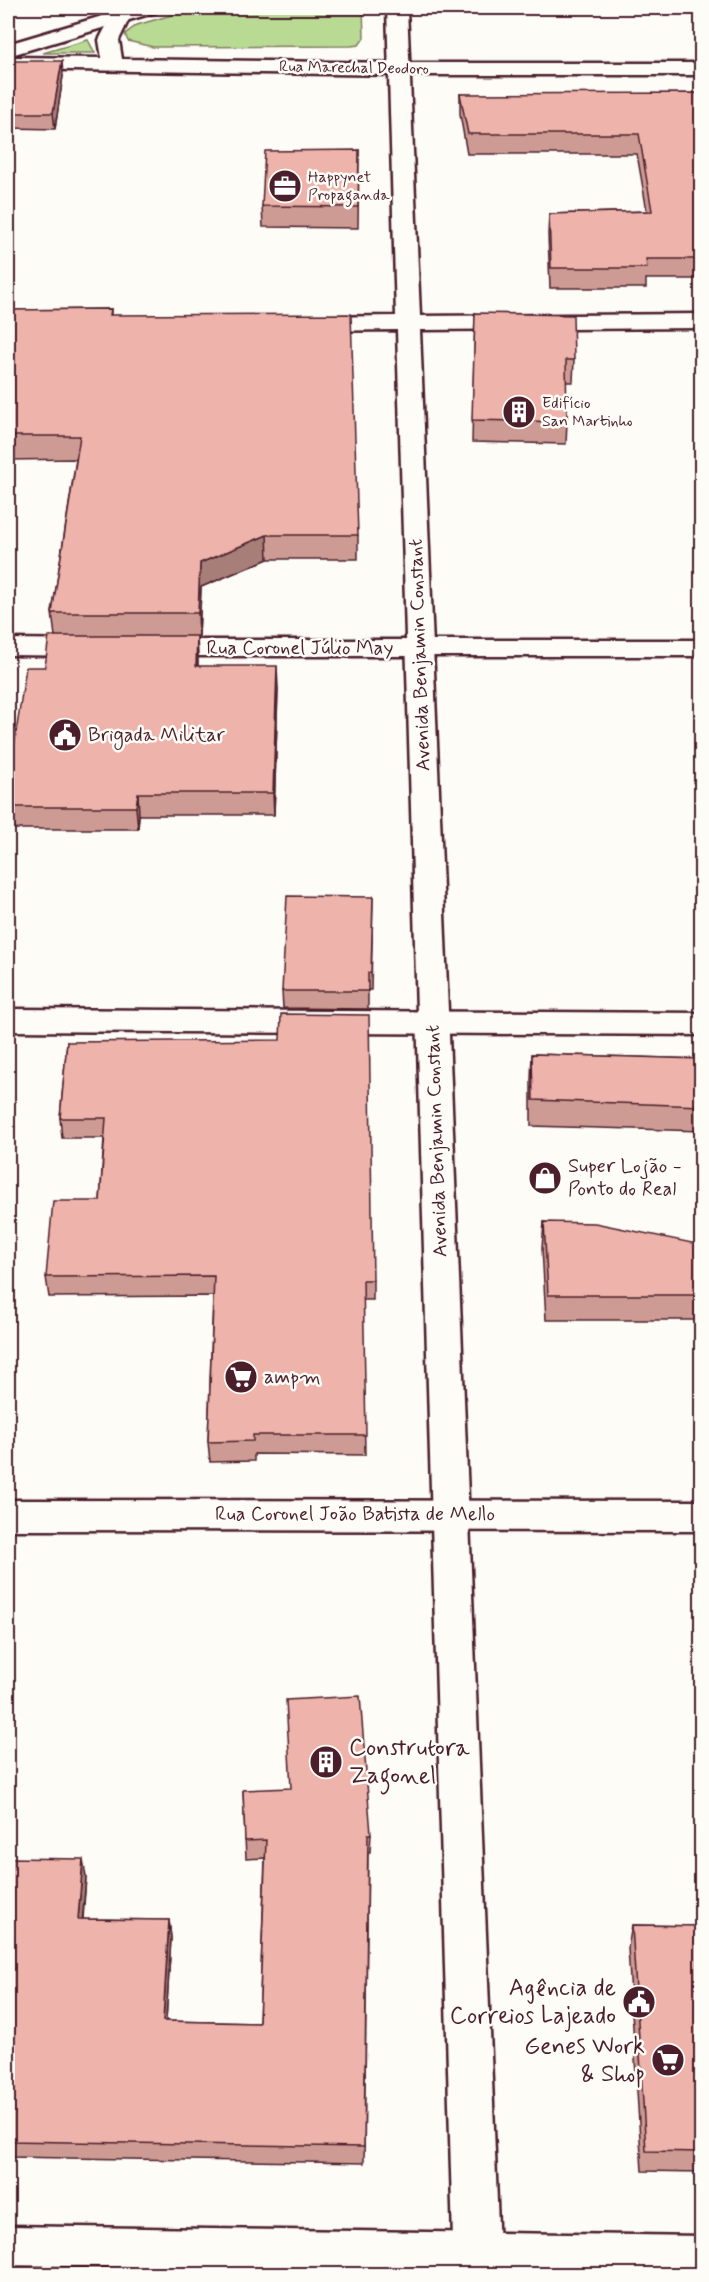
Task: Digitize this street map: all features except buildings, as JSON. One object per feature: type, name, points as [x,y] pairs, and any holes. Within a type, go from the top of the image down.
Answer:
[{"type":"main road","points":[[8,50],[150,8]]},
{"type":"main road","name":"Avenida Benjamin Constant","points":[[397,8],[477,2265]]},
{"type":"main road","points":[[113,65],[109,40],[120,17]]},
{"type":"main road","name":"Rua Marechal Deodoro","points":[[8,63],[399,69],[702,69]]},
{"type":"main road","points":[[287,324],[702,321]]},
{"type":"main road","name":"Rua Coronel Júlio May","points":[[8,647],[702,648]]},
{"type":"main road","points":[[8,1020],[702,1024]]},
{"type":"main road","name":"Rua Coronel João Batista de Mello","points":[[8,1515],[450,1513],[702,1516]]},
{"type":"main road","points":[[8,2249],[477,2265],[702,2259]]},
{"type":"green space","points":[[196,8],[363,8],[364,38],[359,45],[351,46],[153,47],[128,41],[125,34],[137,25]]},
{"type":"green space","points":[[88,40],[95,53],[43,53]]},
{"type":"place","name":"Happynet Propaganda","points":[[285,186]]},
{"type":"place","name":"Edifício San Martinho","points":[[519,412]]},
{"type":"place","name":"Brigada Militar","points":[[65,735]]},
{"type":"place","name":"Super Lojão - Ponto do Real","points":[[545,1178]]},
{"type":"place","name":"ampm","points":[[241,1377]]},
{"type":"place","name":"Construtora Zagonel","points":[[326,1762]]},
{"type":"place","name":"Agência de Correios Lajeado","points":[[639,2002]]},
{"type":"place","name":"Genes Work & Shop","points":[[668,2060]]}]
